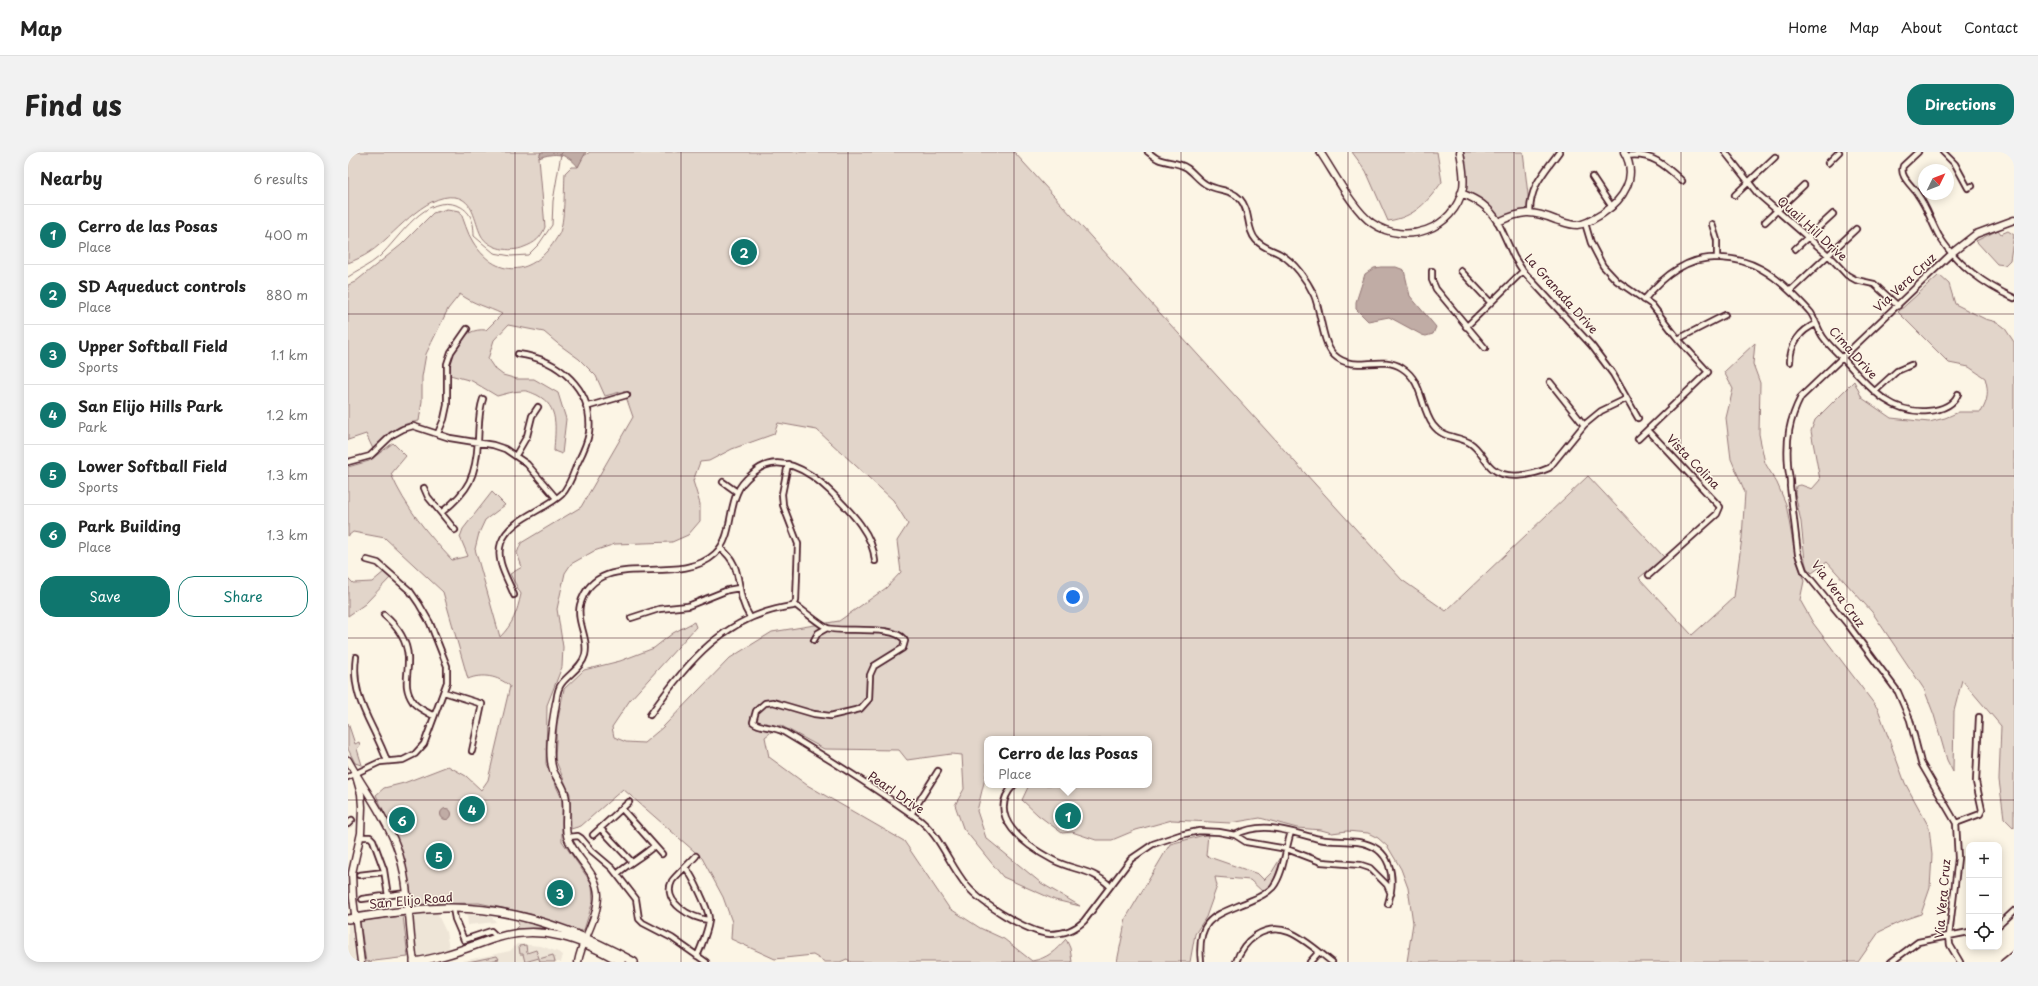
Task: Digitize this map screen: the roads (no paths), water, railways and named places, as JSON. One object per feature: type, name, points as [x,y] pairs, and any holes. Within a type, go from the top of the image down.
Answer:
[{"type":"main road","name":"San Elijo Road","points":[[348,919],[407,911],[453,908],[508,914],[561,928],[634,962]]},
{"type":"main road","name":"San Elijo Road","points":[[414,962],[451,954],[498,938],[536,932],[562,935],[585,940],[621,962]]},
{"type":"street","points":[[1148,152],[1158,159],[1182,165],[1206,184],[1233,194],[1240,199],[1248,213],[1251,230],[1256,240],[1265,248],[1287,259],[1302,276],[1314,294],[1327,341],[1334,354],[1343,361],[1352,364],[1377,362],[1392,363],[1402,368],[1414,378],[1429,418],[1436,430],[1447,436],[1464,440],[1475,446],[1491,467],[1497,472],[1515,476],[1540,472],[1549,468],[1584,425],[1601,411],[1626,399]]},
{"type":"street","points":[[1320,152],[1360,212],[1370,222],[1392,233],[1416,233],[1435,226],[1448,216],[1456,204],[1461,192],[1464,176],[1460,152]]},
{"type":"street","points":[[1530,212],[1530,198],[1533,189],[1559,152]]},
{"type":"street","name":"Quail Hill Drive","points":[[1725,152],[1731,157],[1758,194],[1828,255],[1847,275],[1856,280],[1874,284],[1898,306]]},
{"type":"street","points":[[1731,157],[1735,152]]},
{"type":"street","points":[[1828,163],[1839,152]]},
{"type":"street","points":[[1918,152],[1904,166],[1903,175],[1919,196],[1940,236],[1953,252],[1984,282],[2014,298]]},
{"type":"street","points":[[1943,152],[1955,164],[1968,188],[1972,186]]},
{"type":"street","points":[[1498,222],[1516,214],[1530,212],[1541,214],[1568,224],[1585,223],[1612,207],[1626,190],[1629,177],[1625,154],[1640,153],[1652,156],[1682,181]]},
{"type":"street","points":[[1735,195],[1776,157]]},
{"type":"street","points":[[1592,177],[1612,207]]},
{"type":"street","points":[[1765,222],[1804,185]]},
{"type":"street","name":"La Granada Drive","points":[[1461,192],[1483,203],[1492,212],[1514,258],[1523,271],[1592,346],[1613,374],[1638,418]]},
{"type":"street","points":[[1795,249],[1833,214]]},
{"type":"street","name":"Via Vera Cruz","points":[[1960,962],[1950,945],[1949,936],[1958,858],[1956,823],[1921,763],[1910,720],[1898,692],[1849,626],[1804,571],[1798,554],[1790,486],[1791,478],[1787,462],[1786,443],[1788,428],[1793,411],[1801,396],[1841,357],[1898,306],[1953,252],[1976,234],[2014,220]]},
{"type":"street","points":[[1585,223],[1591,243],[1603,266],[1617,281],[1644,300],[1660,314],[1678,339],[1708,372],[1638,439]]},
{"type":"street","points":[[1712,224],[1717,240],[1717,258]]},
{"type":"street","points":[[1790,291],[1856,229]]},
{"type":"street","name":"Cima Drive","points":[[1644,300],[1673,270],[1699,259],[1729,258],[1756,265],[1777,278],[1790,291],[1808,310],[1824,339],[1874,392],[1895,406],[1919,412],[1945,407],[1951,404],[1958,394]]},
{"type":"street","points":[[1432,271],[1432,280],[1436,289],[1485,348]]},
{"type":"street","points":[[1461,271],[1490,302]]},
{"type":"street","points":[[1466,327],[1523,271]]},
{"type":"street","points":[[1678,339],[1725,315]]},
{"type":"street","points":[[1790,362],[1791,349],[1795,342],[1802,333],[1816,324]]},
{"type":"street","points":[[438,434],[444,419],[446,406],[447,364],[451,352],[467,329]]},
{"type":"street","points":[[514,595],[499,556],[501,544],[506,534],[513,526],[556,498],[566,488],[586,445],[589,422],[586,407],[578,386],[570,377],[543,360],[532,356],[518,354]]},
{"type":"street","points":[[1874,392],[1897,371],[1911,365]]},
{"type":"street","points":[[1550,382],[1584,425]]},
{"type":"street","points":[[586,407],[628,395]]},
{"type":"street","points":[[442,512],[465,492],[470,481],[478,442],[480,409],[483,399]]},
{"type":"street","points":[[516,455],[527,436],[532,416],[538,407]]},
{"type":"street","points":[[348,462],[370,456],[392,435],[413,426],[438,434],[493,445],[516,455],[538,476],[556,498]]},
{"type":"street","name":"Vista Colina","points":[[1648,430],[1720,507],[1717,514],[1649,575]]},
{"type":"street","points":[[578,962],[597,906],[598,894],[590,872],[573,851],[568,837],[565,793],[553,770],[551,759],[556,703],[562,683],[578,667],[584,657],[586,644],[580,619],[580,606],[585,592],[595,581],[607,573],[621,571],[669,570],[688,567],[705,561],[715,554],[726,537],[737,492],[757,469],[770,463],[788,464],[801,469],[843,503],[866,533],[874,549],[875,561]]},
{"type":"street","points":[[650,715],[699,653],[732,626],[750,617],[774,609],[793,606],[796,601],[798,544],[783,505],[782,494],[788,464]]},
{"type":"street","points":[[722,482],[737,492]]},
{"type":"street","points":[[424,488],[428,497],[442,512],[455,530]]},
{"type":"street","points":[[720,548],[729,554],[735,564],[744,607],[750,617]]},
{"type":"street","points":[[348,777],[372,765],[387,761],[403,760],[415,754],[424,744],[447,682],[447,666],[430,623],[410,591],[378,563],[367,560]]},
{"type":"street","points":[[631,618],[659,609],[688,606],[728,590],[739,588]]},
{"type":"street","points":[[794,604],[827,628],[818,633],[814,640]]},
{"type":"street","points":[[384,615],[395,624],[403,639],[408,657],[406,677],[408,691],[414,703],[434,716]]},
{"type":"street","name":"Pearl Drive","points":[[827,628],[882,631],[902,636],[905,641],[902,650],[874,666],[870,675],[869,699],[860,709],[823,716],[778,703],[768,702],[756,711],[753,722],[758,726],[776,728],[822,755],[919,819],[934,835],[966,885],[978,899],[1000,912],[1037,930],[1050,934],[1060,933],[1079,926],[1131,859],[1153,844],[1199,831],[1235,835],[1246,842],[1287,849],[1321,862],[1361,865],[1370,868],[1387,885],[1391,894]]},
{"type":"street","points":[[356,657],[354,670],[362,710],[387,761]]},
{"type":"street","points":[[444,692],[482,704],[482,712],[472,751]]},
{"type":"street","points":[[1956,823],[1980,814],[1982,810],[1976,778],[1979,717]]},
{"type":"street","points":[[348,760],[385,822],[396,845],[406,893],[414,962]]},
{"type":"street","points":[[911,814],[938,771]]},
{"type":"street","points":[[355,773],[361,794],[362,807],[360,837],[350,872],[361,962]]},
{"type":"street","points":[[1011,788],[1005,795],[1002,807],[1006,821],[1011,828],[1036,850],[1053,860],[1070,867],[1094,873],[1110,886]]},
{"type":"street","points":[[593,835],[629,802]]},
{"type":"street","points":[[622,809],[662,854]]},
{"type":"street","points":[[1235,835],[1260,827],[1275,827],[1335,842],[1359,842],[1376,849],[1389,864],[1392,872],[1393,880],[1388,904]]},
{"type":"street","points":[[601,829],[631,861]]},
{"type":"street","points":[[1201,962],[1199,946],[1202,932],[1209,920],[1268,892],[1280,873],[1291,832]]},
{"type":"street","points":[[568,837],[578,836],[581,838],[617,874],[636,899],[639,919],[643,923],[672,938],[706,962]]},
{"type":"street","points":[[360,837],[370,837],[373,840],[384,872],[388,896]]},
{"type":"street","points":[[617,874],[631,861],[644,856],[654,846]]},
{"type":"street","points":[[696,856],[686,868],[672,879],[669,888],[671,898],[682,909],[698,919],[709,920]]},
{"type":"street","points":[[686,868],[693,876],[709,920],[703,937],[702,946],[697,956]]},
{"type":"street","points":[[360,875],[384,872]]},
{"type":"street","points":[[362,899],[406,893]]},
{"type":"street","points":[[453,908],[455,920],[464,940],[491,931],[498,938]]},
{"type":"street","points":[[2002,922],[2014,911]]},
{"type":"street","points":[[1236,962],[1242,949],[1250,938],[1273,930],[1289,932],[1332,962]]},
{"type":"street","points":[[1891,962],[1918,942],[1966,933]]},
{"type":"street","points":[[1310,962],[1319,952]]},
{"type":"street","points":[[2004,962],[2014,954]]},
{"type":"waterway","points":[[348,277],[372,263],[379,257],[414,219],[424,211],[435,205],[447,203],[459,206],[467,212],[473,223],[474,236],[494,253],[511,256],[528,255],[539,244],[552,225],[553,201],[561,154],[563,152]]},
{"type":"place","name":"SD Aqueduct controls","points":[[744,252]]},
{"type":"place","name":"San Elijo Hills Park","points":[[472,809]]},
{"type":"place","name":"Cerro de las Posas","points":[[1068,816]]},
{"type":"place","name":"Park Building","points":[[402,820]]},
{"type":"place","name":"Lower Softball Field","points":[[439,856]]},
{"type":"place","name":"Upper Softball Field","points":[[560,893]]}]
